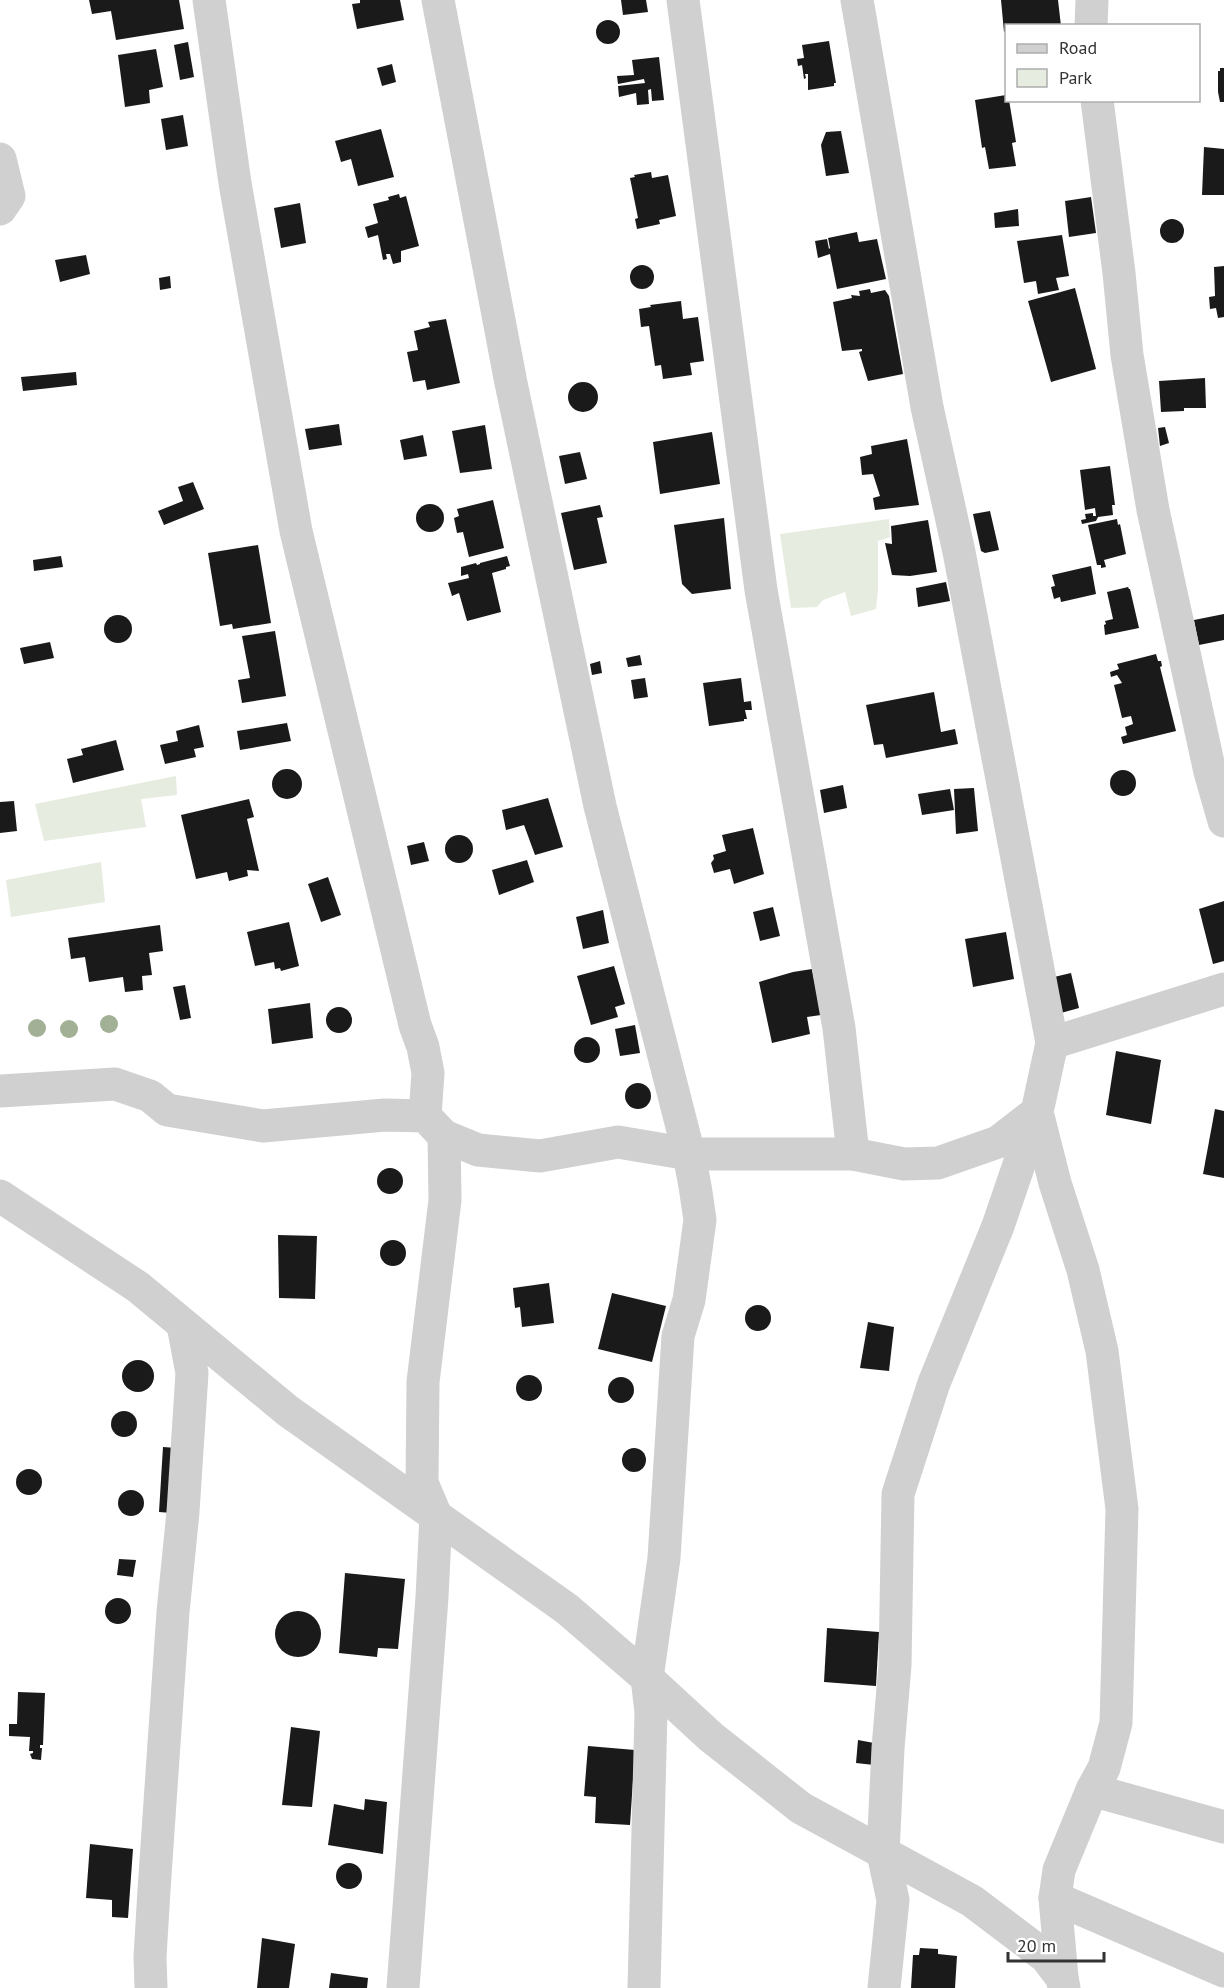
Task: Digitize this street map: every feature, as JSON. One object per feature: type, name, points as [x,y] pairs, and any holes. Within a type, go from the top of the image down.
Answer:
[{"type":"street","points":[[209,0],[235,183],[296,531],[415,1025],[423,1047],[446,1200],[423,1382],[422,1483],[436,1516],[403,1988]]},
{"type":"street","points":[[438,0],[511,383],[600,806],[689,1154],[700,1220],[689,1300],[678,1336],[664,1558],[647,1678],[651,1712],[644,1988]]},
{"type":"street","points":[[683,0],[761,590],[839,1028],[853,1154]]},
{"type":"street","points":[[857,0],[927,407],[959,552],[1052,1043],[1037,1112],[998,1226],[934,1383],[898,1494],[895,1665],[883,1853],[893,1900],[884,1988]]},
{"type":"street","points":[[1091,24],[1092,0]]},
{"type":"street","points":[[1097,102],[1127,355],[1152,510],[1210,772],[1224,821]]},
{"type":"street","points":[[0,159],[9,196],[0,208]]},
{"type":"street","points":[[1052,1043],[1224,989]]},
{"type":"street","points":[[0,1091],[115,1084],[150,1096],[167,1110],[264,1126],[385,1115],[435,1126],[478,1150],[540,1156],[618,1142],[689,1154],[853,1154],[904,1164],[938,1163],[998,1142],[1037,1112]]},
{"type":"street","points":[[1037,1112],[1055,1183],[1083,1270],[1102,1351],[1122,1509],[1116,1723],[1104,1768],[1092,1790],[1059,1870],[1055,1898],[1063,1983]]},
{"type":"street","points":[[0,1196],[138,1287],[288,1411],[567,1609],[711,1737],[801,1808],[972,1901],[1046,1957],[1063,1983]]},
{"type":"street","points":[[151,1988],[150,1957],[172,1624],[192,1383],[183,1325]]},
{"type":"street","points":[[1092,1790],[1224,1827]]},
{"type":"street","points":[[1055,1898],[1224,1971]]},
{"type":"green space","points":[[889,519],[890,537],[878,541],[876,609],[851,616],[845,592],[823,600],[817,607],[791,608],[780,534]]},
{"type":"green space","points":[[176,776],[177,795],[141,799],[146,827],[44,841],[35,804]]},
{"type":"green space","points":[[101,862],[105,902],[11,917],[6,880]]},
{"type":"building","points":[[89,0],[179,0],[184,29],[116,40],[111,11],[92,14]]},
{"type":"building","points":[[360,0],[400,0],[404,20],[357,29],[352,4],[360,3]]},
{"type":"building","points":[[621,0],[646,0],[648,12],[623,15]]},
{"type":"building","points":[[1001,0],[1058,0],[1061,24],[1005,24],[1004,32]]},
{"type":"building","points":[[608,20],[613,21],[619,27],[619,37],[613,43],[608,44],[603,43],[597,37],[596,32],[597,27],[603,21]]},
{"type":"building","points":[[829,41],[836,83],[834,86],[808,90],[808,74],[805,74],[804,79],[802,65],[798,66],[797,59],[804,58],[802,45]]},
{"type":"building","points":[[188,42],[194,77],[180,80],[174,45]]},
{"type":"building","points":[[156,49],[163,87],[149,90],[150,103],[125,107],[118,55]]},
{"type":"building","points":[[659,57],[664,100],[652,101],[651,89],[648,90],[649,104],[637,105],[636,93],[619,97],[618,86],[645,83],[644,79],[618,84],[617,76],[634,75],[632,60]]},
{"type":"building","points":[[392,64],[396,82],[382,86],[377,68]]},
{"type":"building","points":[[1220,68],[1224,68],[1224,102],[1220,102],[1218,92]]},
{"type":"building","points":[[1005,95],[1005,102],[1009,102],[1016,142],[1012,143],[1016,166],[989,169],[985,147],[982,148],[975,100]]},
{"type":"building","points":[[183,115],[188,146],[166,150],[161,119]]},
{"type":"building","points":[[381,129],[394,177],[358,186],[351,159],[341,162],[335,141]]},
{"type":"building","points":[[841,131],[849,173],[826,176],[821,145],[826,132]]},
{"type":"building","points":[[1204,147],[1224,149],[1224,195],[1202,195]]},
{"type":"building","points":[[651,172],[652,178],[668,175],[676,216],[659,220],[660,224],[637,229],[635,219],[638,218],[630,178]]},
{"type":"building","points":[[399,194],[400,198],[406,196],[419,246],[401,251],[401,262],[393,264],[390,254],[386,254],[387,259],[383,260],[378,235],[368,238],[365,227],[378,223],[373,204],[389,200],[388,197]]},
{"type":"building","points":[[1091,197],[1096,233],[1069,237],[1065,201]]},
{"type":"building","points":[[300,203],[306,243],[281,248],[274,208]]},
{"type":"building","points":[[1018,209],[1019,226],[995,228],[994,213]]},
{"type":"building","points":[[1172,219],[1177,220],[1183,226],[1183,236],[1177,242],[1172,243],[1167,242],[1161,236],[1160,231],[1161,226],[1167,220]]},
{"type":"building","points":[[857,232],[859,242],[877,239],[886,279],[837,289],[830,254],[818,258],[815,241],[827,239],[829,249],[828,238]]},
{"type":"building","points":[[1062,235],[1069,276],[1056,278],[1059,290],[1038,294],[1036,281],[1024,283],[1017,241]]},
{"type":"building","points":[[86,255],[90,274],[60,282],[55,260]]},
{"type":"building","points":[[642,265],[647,266],[653,272],[653,282],[647,288],[642,289],[637,288],[631,282],[630,277],[631,272],[637,266]]},
{"type":"building","points":[[1224,266],[1224,317],[1218,318],[1216,308],[1210,309],[1209,297],[1215,296],[1214,267]]},
{"type":"building","points":[[170,276],[171,288],[160,290],[159,278]]},
{"type":"building","points":[[1075,288],[1096,369],[1051,382],[1028,301]]},
{"type":"building","points":[[870,289],[871,293],[885,290],[889,296],[903,374],[868,381],[859,352],[862,349],[842,351],[833,302],[852,298],[851,295],[860,296],[859,291]]},
{"type":"building","points":[[681,301],[683,319],[698,317],[704,361],[690,363],[692,375],[663,379],[661,365],[655,366],[649,326],[641,327],[639,309],[651,307],[650,305]]},
{"type":"building","points":[[446,319],[460,383],[427,390],[425,380],[413,382],[407,352],[418,350],[414,331],[430,327],[428,322]]},
{"type":"building","points":[[76,372],[77,385],[23,391],[21,377]]},
{"type":"building","points":[[1205,378],[1206,408],[1184,408],[1184,411],[1161,412],[1159,381]]},
{"type":"building","points":[[583,382],[589,383],[597,391],[597,403],[589,411],[583,412],[577,411],[569,403],[568,397],[569,391],[577,383]]},
{"type":"building","points":[[339,424],[342,445],[309,450],[305,429]]},
{"type":"building","points":[[485,425],[492,469],[460,473],[452,431]]},
{"type":"building","points":[[1165,427],[1169,443],[1160,446],[1158,428]]},
{"type":"building","points":[[712,432],[720,484],[660,494],[653,442]]},
{"type":"building","points":[[423,435],[427,456],[404,460],[400,440]]},
{"type":"building","points":[[907,439],[919,505],[875,510],[873,498],[880,496],[873,474],[862,475],[860,457],[872,454],[871,446]]},
{"type":"building","points":[[580,452],[587,479],[565,484],[559,456]]},
{"type":"building","points":[[1110,466],[1115,505],[1112,505],[1113,515],[1098,517],[1096,521],[1082,524],[1081,520],[1086,519],[1085,514],[1093,513],[1093,516],[1096,516],[1095,508],[1085,510],[1080,470]]},
{"type":"building","points":[[193,482],[204,509],[164,525],[158,511],[183,501],[178,487]]},
{"type":"building","points":[[493,500],[504,548],[469,557],[463,532],[457,533],[454,518],[459,516],[457,509]]},
{"type":"building","points":[[430,504],[440,508],[444,518],[440,528],[430,532],[420,528],[416,518],[420,508]]},
{"type":"building","points":[[600,505],[603,517],[597,518],[607,563],[574,570],[561,513]]},
{"type":"building","points":[[990,511],[999,550],[985,553],[981,551],[973,514]]},
{"type":"building","points":[[724,518],[731,589],[692,594],[682,584],[674,525]]},
{"type":"building","points":[[1117,519],[1126,554],[1104,560],[1106,567],[1101,568],[1101,565],[1097,565],[1088,525]]},
{"type":"building","points":[[928,520],[937,572],[910,576],[892,575],[885,543],[892,544],[891,526]]},
{"type":"building","points":[[258,545],[271,623],[233,629],[232,624],[220,626],[208,553]]},
{"type":"building","points":[[61,556],[63,567],[34,571],[33,560]]},
{"type":"building","points":[[507,556],[510,566],[492,573],[501,612],[467,621],[459,593],[452,596],[448,583],[469,578],[468,574],[461,576],[461,567]]},
{"type":"building","points":[[1091,566],[1096,594],[1061,602],[1060,597],[1054,599],[1051,587],[1055,586],[1052,575]]},
{"type":"building","points":[[946,582],[950,601],[918,607],[916,588]]},
{"type":"building","points":[[1128,587],[1139,628],[1105,635],[1105,621],[1113,619],[1107,592]]},
{"type":"building","points":[[1224,614],[1224,640],[1199,645],[1194,620]]},
{"type":"building","points":[[118,615],[128,619],[132,629],[128,639],[118,643],[108,639],[104,629],[108,619]]},
{"type":"building","points":[[275,631],[286,696],[242,703],[238,680],[250,678],[242,636]]},
{"type":"building","points":[[50,642],[54,658],[24,664],[20,648]]},
{"type":"building","points":[[1156,654],[1158,661],[1161,661],[1162,666],[1160,667],[1176,731],[1123,744],[1121,737],[1127,735],[1125,727],[1133,724],[1131,716],[1122,718],[1114,685],[1122,683],[1117,675],[1111,677],[1110,672],[1119,669],[1117,664]]},
{"type":"building","points":[[640,655],[642,665],[628,667],[626,658]]},
{"type":"building","points":[[600,661],[602,673],[592,675],[590,664]]},
{"type":"building","points":[[645,678],[648,697],[634,699],[631,680]]},
{"type":"building","points":[[741,678],[744,702],[751,701],[752,710],[745,710],[747,719],[709,726],[703,683]]},
{"type":"building","points":[[934,692],[941,732],[955,729],[958,744],[886,758],[883,744],[874,745],[866,705]]},
{"type":"building","points":[[287,723],[291,741],[240,750],[237,731]]},
{"type":"building","points":[[199,725],[204,747],[194,749],[196,757],[165,764],[160,745],[178,741],[176,731]]},
{"type":"building","points":[[116,740],[124,770],[73,783],[67,759],[83,755],[81,749]]},
{"type":"building","points":[[287,769],[298,773],[302,784],[298,795],[287,799],[276,795],[272,784],[276,773]]},
{"type":"building","points":[[1123,770],[1132,774],[1136,783],[1132,792],[1123,796],[1114,792],[1110,783],[1114,774]]},
{"type":"building","points":[[843,785],[847,808],[824,813],[820,790]]},
{"type":"building","points":[[974,788],[978,831],[956,834],[954,789]]},
{"type":"building","points":[[950,789],[954,810],[922,815],[918,794]]},
{"type":"building","points":[[548,798],[563,847],[535,855],[524,825],[506,830],[502,810]]},
{"type":"building","points":[[249,799],[254,817],[247,819],[259,871],[247,870],[248,876],[229,881],[227,872],[196,879],[181,815]]},
{"type":"building","points":[[14,801],[17,831],[0,833],[0,802]]},
{"type":"building","points":[[753,828],[764,874],[734,884],[730,869],[714,873],[711,863],[714,859],[713,855],[726,851],[722,835]]},
{"type":"building","points":[[459,835],[469,839],[473,849],[469,859],[459,863],[449,859],[445,849],[449,839]]},
{"type":"building","points":[[424,842],[429,861],[411,865],[407,846]]},
{"type":"building","points":[[527,860],[534,882],[499,895],[492,870]]},
{"type":"building","points":[[328,877],[341,915],[321,922],[308,884]]},
{"type":"building","points":[[1224,901],[1224,961],[1213,964],[1199,909]]},
{"type":"building","points":[[773,907],[780,936],[760,941],[753,912]]},
{"type":"building","points":[[603,910],[609,943],[583,949],[576,917]]},
{"type":"building","points":[[289,922],[299,966],[281,971],[280,968],[275,969],[274,962],[255,966],[247,932]]},
{"type":"building","points":[[160,925],[163,951],[149,953],[152,975],[142,976],[143,990],[125,992],[123,977],[89,982],[85,957],[71,959],[68,938]]},
{"type":"building","points":[[1006,932],[1014,979],[973,987],[965,939]]},
{"type":"building","points":[[614,966],[625,1004],[615,1007],[618,1017],[591,1025],[577,976]]},
{"type":"building","points":[[812,969],[821,1015],[807,1017],[810,1034],[772,1043],[759,982]]},
{"type":"building","points":[[1071,973],[1079,1008],[1061,1013],[1054,977]]},
{"type":"building","points":[[185,985],[191,1018],[180,1020],[173,987]]},
{"type":"building","points":[[310,1003],[313,1038],[272,1044],[268,1009]]},
{"type":"building","points":[[339,1007],[348,1011],[352,1020],[348,1029],[339,1033],[330,1029],[326,1020],[330,1011]]},
{"type":"building","points":[[635,1025],[640,1053],[620,1056],[615,1029]]},
{"type":"building","points":[[587,1037],[596,1041],[600,1050],[596,1059],[587,1063],[578,1059],[574,1050],[578,1041]]},
{"type":"building","points":[[1116,1051],[1161,1060],[1151,1124],[1106,1115]]},
{"type":"building","points":[[638,1083],[647,1087],[651,1096],[647,1105],[638,1109],[629,1105],[625,1096],[629,1087]]},
{"type":"building","points":[[1215,1109],[1224,1111],[1224,1178],[1203,1174]]},
{"type":"building","points":[[390,1168],[399,1172],[403,1181],[399,1190],[390,1194],[381,1190],[377,1181],[381,1172]]},
{"type":"building","points":[[278,1235],[317,1236],[315,1299],[279,1298]]},
{"type":"building","points":[[393,1240],[402,1244],[406,1253],[402,1262],[393,1266],[384,1262],[380,1253],[384,1244]]},
{"type":"building","points":[[549,1283],[554,1323],[522,1327],[520,1307],[515,1308],[513,1288]]},
{"type":"building","points":[[612,1293],[666,1306],[652,1362],[598,1349]]},
{"type":"building","points":[[758,1305],[767,1309],[771,1318],[767,1327],[758,1331],[749,1327],[745,1318],[749,1309]]},
{"type":"building","points":[[868,1322],[894,1327],[889,1371],[860,1368]]},
{"type":"building","points":[[138,1360],[149,1365],[154,1376],[149,1387],[138,1392],[127,1387],[122,1376],[127,1365]]},
{"type":"building","points":[[529,1375],[538,1379],[542,1388],[538,1397],[529,1401],[520,1397],[516,1388],[520,1379]]},
{"type":"building","points":[[621,1377],[630,1381],[634,1390],[630,1399],[621,1403],[612,1399],[608,1390],[612,1381]]},
{"type":"building","points":[[124,1411],[133,1415],[137,1424],[133,1433],[124,1437],[115,1433],[111,1424],[115,1415]]},
{"type":"building","points":[[163,1447],[177,1448],[172,1513],[159,1512]]},
{"type":"building","points":[[634,1448],[642,1452],[646,1460],[642,1468],[634,1472],[626,1468],[622,1460],[626,1452]]},
{"type":"building","points":[[29,1469],[38,1473],[42,1482],[38,1491],[29,1495],[20,1491],[16,1482],[20,1473]]},
{"type":"building","points":[[131,1490],[140,1494],[144,1503],[140,1512],[131,1516],[122,1512],[118,1503],[122,1494]]},
{"type":"building","points":[[119,1559],[136,1560],[133,1577],[117,1575]]},
{"type":"building","points":[[345,1573],[405,1579],[398,1649],[378,1648],[377,1657],[339,1653]]},
{"type":"building","points":[[118,1598],[127,1602],[131,1611],[127,1620],[118,1624],[109,1620],[105,1611],[109,1602]]},
{"type":"building","points":[[298,1611],[307,1612],[314,1618],[320,1625],[320,1643],[314,1650],[307,1656],[298,1657],[289,1656],[282,1650],[276,1643],[275,1634],[276,1625],[282,1618],[289,1612]]},
{"type":"building","points":[[827,1628],[879,1632],[876,1686],[824,1682]]},
{"type":"building","points":[[18,1692],[45,1693],[43,1745],[40,1745],[41,1760],[32,1759],[30,1754],[33,1751],[29,1751],[30,1737],[9,1736],[9,1724],[17,1724]]},
{"type":"building","points":[[291,1727],[320,1731],[312,1807],[282,1805]]},
{"type":"building","points":[[858,1740],[874,1743],[874,1765],[856,1763]]},
{"type":"building","points":[[588,1746],[635,1750],[630,1825],[595,1823],[596,1797],[584,1796]]},
{"type":"building","points":[[365,1799],[387,1802],[383,1854],[328,1845],[334,1804],[364,1810]]},
{"type":"building","points":[[90,1844],[133,1849],[128,1918],[112,1917],[112,1900],[86,1898]]},
{"type":"building","points":[[349,1863],[358,1867],[362,1876],[358,1885],[349,1889],[340,1885],[336,1876],[340,1867]]},
{"type":"building","points":[[262,1938],[295,1944],[289,1988],[257,1988]]},
{"type":"building","points":[[920,1948],[938,1949],[938,1954],[957,1956],[955,1988],[911,1988],[913,1955],[919,1955]]},
{"type":"building","points":[[331,1973],[368,1978],[367,1988],[329,1988]]}]
